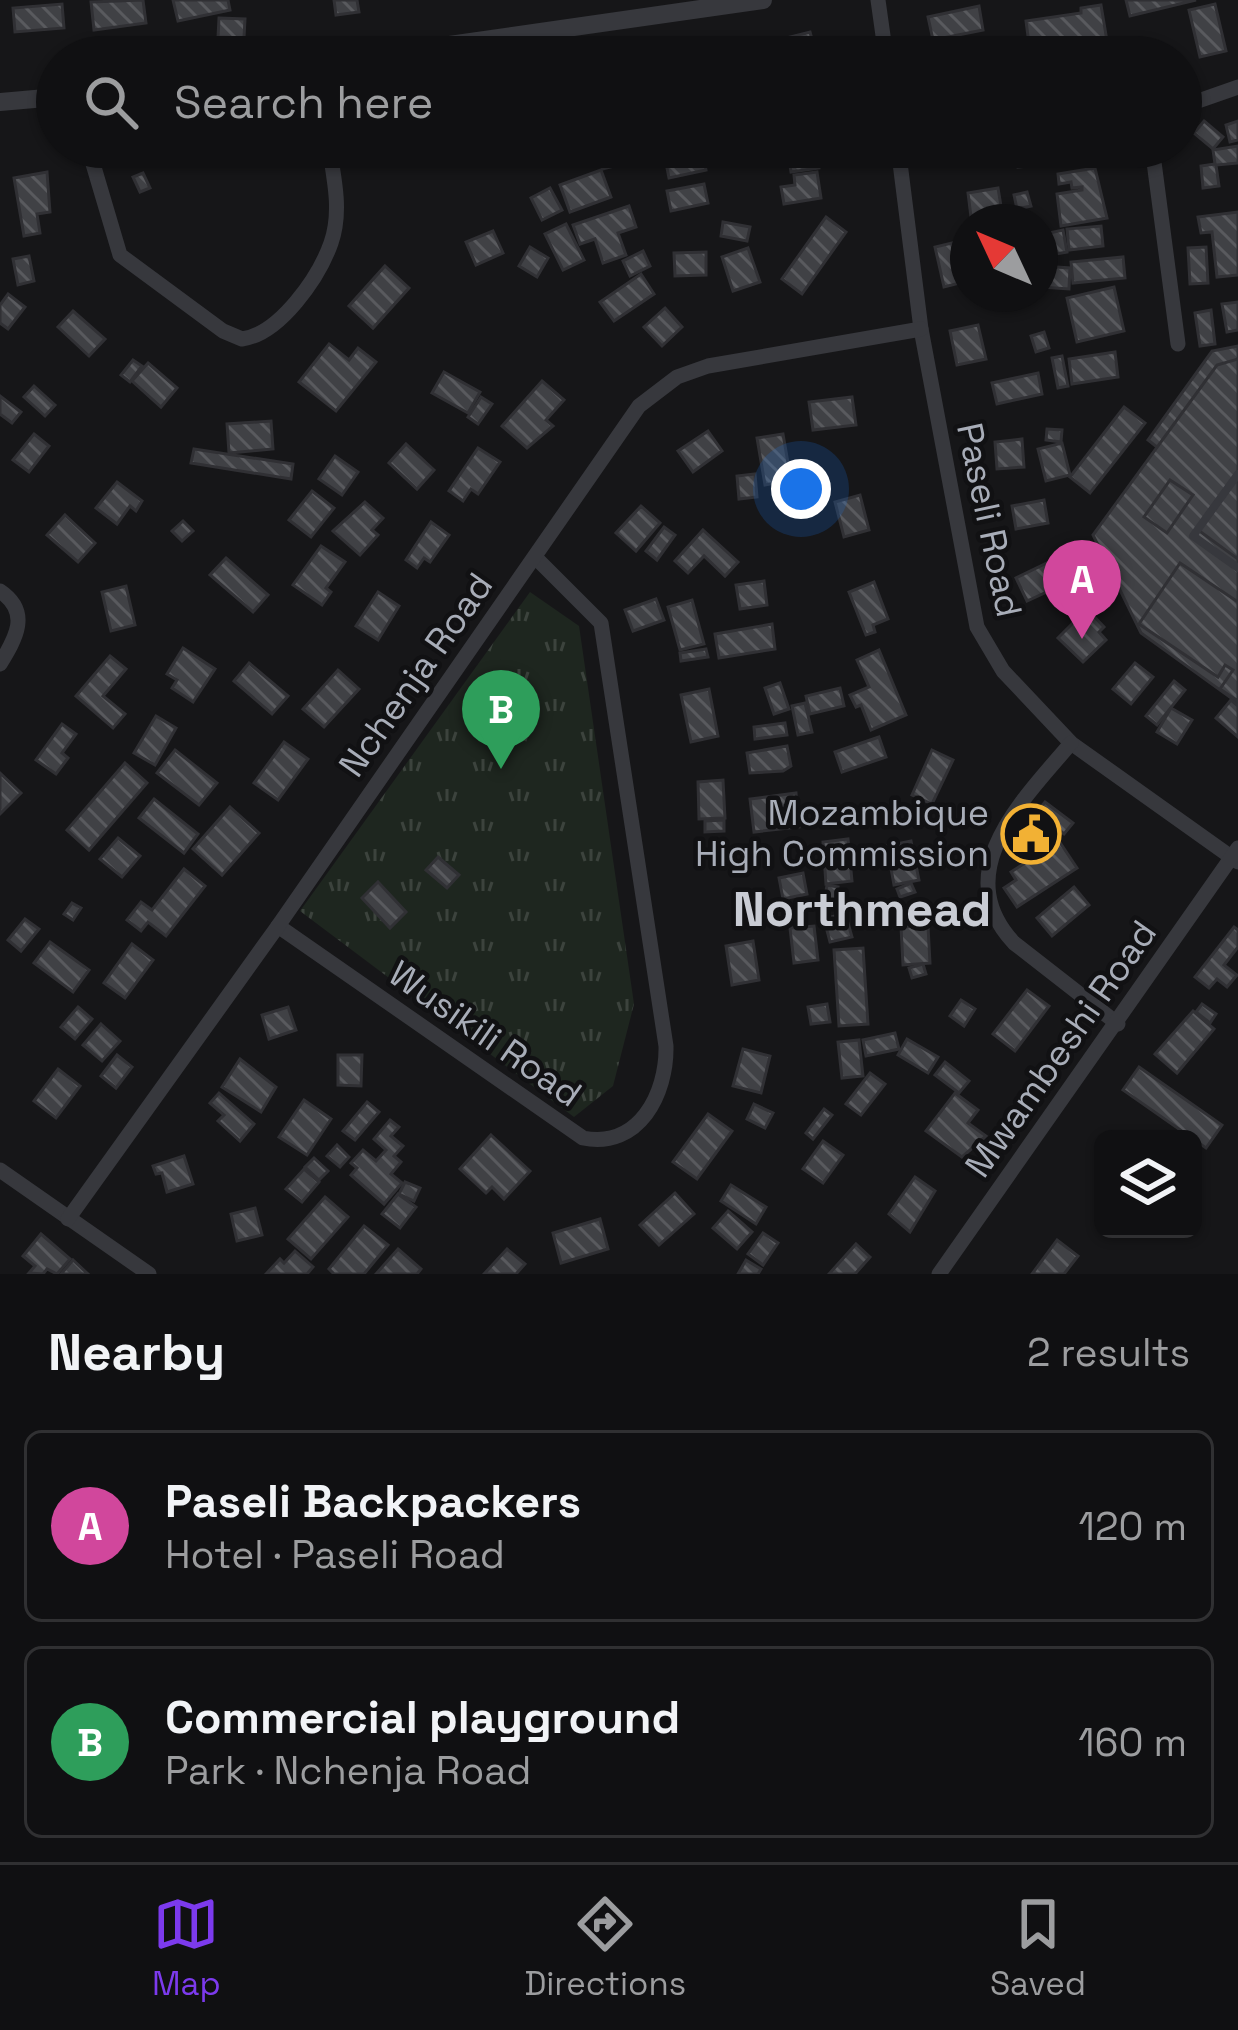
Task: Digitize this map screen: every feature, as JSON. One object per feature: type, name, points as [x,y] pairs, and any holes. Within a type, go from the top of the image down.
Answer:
[{"type":"street","points":[[512,36],[763,0]]},
{"type":"street","points":[[878,0],[883,36]]},
{"type":"street","points":[[1202,100],[1238,88]]},
{"type":"street","points":[[0,102],[36,99]]},
{"type":"street","points":[[94,168],[120,254],[205,318],[242,339],[268,329],[289,308],[332,241],[337,199],[332,168]]},
{"type":"street","name":"Paseli Road","points":[[901,168],[921,329],[977,627],[1004,671],[1071,743],[1236,856]]},
{"type":"street","points":[[1154,168],[1178,344]]},
{"type":"street","name":"Nchenja Road","points":[[68,1219],[278,926],[630,417],[658,389],[708,366],[921,329]]},
{"type":"street","name":"Wusikili Road","points":[[278,926],[583,1138],[615,1138],[632,1130],[646,1115],[662,1083],[665,1046],[601,623],[535,557]]},
{"type":"street","points":[[0,591],[17,607],[20,622],[0,664]]},
{"type":"street","points":[[1071,743],[1010,816],[997,839],[989,891],[1000,929],[1118,1024]]},
{"type":"street","name":"Mwambeshi Road","points":[[938,1274],[1236,856]]},
{"type":"street","points":[[0,1170],[149,1274]]},
{"type":"lane","points":[[1238,474],[1193,536],[1238,568]]},
{"type":"green space","points":[[530,592],[579,626],[634,1004],[613,1086],[574,1117],[300,911]]},
{"type":"building","points":[[143,0],[146,23],[94,30],[91,2]]},
{"type":"building","points":[[173,0],[228,0],[230,10],[178,21]]},
{"type":"building","points":[[334,0],[357,0],[359,12],[336,15]]},
{"type":"building","points":[[1126,0],[1196,0],[1130,16]]},
{"type":"building","points":[[62,4],[64,28],[15,32],[13,8]]},
{"type":"building","points":[[1215,4],[1226,51],[1202,57],[1202,36],[1195,36],[1189,10]]},
{"type":"building","points":[[1101,5],[1106,36],[1028,36],[1026,21],[1081,13],[1081,8]]},
{"type":"building","points":[[979,6],[983,30],[932,36],[928,17]]},
{"type":"building","points":[[219,18],[245,19],[244,36],[218,36]]},
{"type":"building","points":[[1238,121],[1238,140],[1230,142],[1226,125]]},
{"type":"building","points":[[1202,123],[1223,137],[1213,149],[1202,140]]},
{"type":"building","points":[[1238,146],[1238,163],[1216,165],[1219,186],[1203,188],[1201,168],[1215,164],[1213,150]]},
{"type":"building","points":[[667,168],[706,168],[706,170],[669,178]]},
{"type":"building","points":[[1095,168],[1107,218],[1061,226],[1057,194],[1082,187],[1059,184],[1058,174]]},
{"type":"building","points":[[601,170],[611,197],[570,212],[560,185]]},
{"type":"building","points":[[47,172],[50,212],[37,214],[40,233],[24,236],[14,178]]},
{"type":"building","points":[[817,172],[821,198],[784,204],[781,187],[795,185],[794,175]]},
{"type":"building","points":[[143,173],[150,188],[140,192],[133,177]]},
{"type":"building","points":[[704,184],[708,203],[671,211],[667,191]]},
{"type":"building","points":[[550,188],[562,210],[542,220],[531,198]]},
{"type":"building","points":[[998,188],[1001,204],[969,204],[968,193]]},
{"type":"building","points":[[1027,192],[1030,204],[1016,204],[1014,195]]},
{"type":"building","points":[[629,206],[636,227],[618,233],[626,255],[603,263],[595,239],[580,244],[573,225]]},
{"type":"building","points":[[1238,212],[1238,275],[1217,277],[1212,232],[1201,233],[1198,217]]},
{"type":"building","points":[[826,217],[846,232],[802,294],[782,279]]},
{"type":"building","points":[[723,222],[750,227],[747,241],[721,236]]},
{"type":"building","points":[[566,224],[584,260],[563,270],[545,234]]},
{"type":"building","points":[[1101,226],[1103,246],[1069,250],[1067,229]]},
{"type":"building","points":[[1063,230],[1067,252],[1058,254],[1058,231]]},
{"type":"building","points":[[493,231],[503,253],[476,265],[466,242]]},
{"type":"building","points":[[950,243],[950,286],[944,287],[935,247]]},
{"type":"building","points":[[530,247],[548,258],[537,277],[519,266]]},
{"type":"building","points":[[1206,247],[1208,283],[1190,284],[1188,248]]},
{"type":"building","points":[[748,248],[760,282],[733,291],[722,257]]},
{"type":"building","points":[[643,251],[650,266],[630,276],[623,261]]},
{"type":"building","points":[[706,252],[706,275],[675,276],[674,253]]},
{"type":"building","points":[[29,256],[34,281],[18,285],[13,259]]},
{"type":"building","points":[[1123,257],[1125,278],[1073,283],[1071,262]]},
{"type":"building","points":[[385,266],[409,288],[373,328],[349,306]]},
{"type":"building","points":[[1058,267],[1070,268],[1069,289],[1058,288]]},
{"type":"building","points":[[641,274],[654,294],[614,321],[600,302]]},
{"type":"building","points":[[1114,287],[1124,331],[1077,342],[1067,298]]},
{"type":"building","points":[[8,294],[25,307],[8,329],[0,323],[0,305]]},
{"type":"building","points":[[1238,302],[1238,330],[1227,332],[1222,304]]},
{"type":"building","points":[[665,308],[682,327],[662,346],[644,327]]},
{"type":"building","points":[[1211,310],[1215,344],[1200,346],[1195,313]]},
{"type":"building","points":[[73,311],[105,339],[89,356],[58,327]]},
{"type":"building","points":[[978,325],[986,359],[957,365],[950,331]]},
{"type":"building","points":[[1044,332],[1049,348],[1036,352],[1031,336]]},
{"type":"building","points":[[329,344],[349,360],[358,348],[376,362],[336,411],[299,382]]},
{"type":"building","points":[[1238,346],[1238,431],[1191,493],[1157,468],[1167,455],[1148,440],[1212,351]]},
{"type":"building","points":[[1115,352],[1118,377],[1072,384],[1069,359]]},
{"type":"building","points":[[1062,356],[1068,386],[1058,388],[1052,358]]},
{"type":"building","points":[[1238,359],[1238,703],[1141,633],[1093,535],[1217,365]]},
{"type":"building","points":[[133,360],[142,366],[130,382],[121,375]]},
{"type":"building","points":[[148,363],[177,388],[161,407],[132,381]]},
{"type":"building","points":[[444,372],[480,392],[468,413],[432,393]]},
{"type":"building","points":[[1038,373],[1042,394],[997,404],[992,383]]},
{"type":"building","points":[[542,381],[564,400],[546,420],[553,426],[527,448],[502,426]]},
{"type":"building","points":[[34,386],[55,405],[45,416],[24,397]]},
{"type":"building","points":[[0,396],[21,412],[12,423],[0,414]]},
{"type":"building","points":[[481,397],[492,404],[478,424],[468,417]]},
{"type":"building","points":[[852,397],[856,425],[813,430],[809,402]]},
{"type":"building","points":[[1124,407],[1145,423],[1090,493],[1070,477]]},
{"type":"building","points":[[271,421],[273,449],[229,453],[227,424]]},
{"type":"building","points":[[1047,429],[1062,430],[1061,442],[1046,440]]},
{"type":"building","points":[[708,431],[722,451],[693,472],[678,451]]},
{"type":"building","points":[[34,434],[49,446],[29,472],[13,460]]},
{"type":"building","points":[[783,434],[791,480],[765,485],[757,438]]},
{"type":"building","points":[[1022,439],[1024,467],[997,469],[995,442]]},
{"type":"building","points":[[1062,443],[1070,475],[1046,481],[1038,449]]},
{"type":"building","points":[[406,444],[434,470],[417,489],[389,463]]},
{"type":"building","points":[[478,448],[500,462],[478,494],[471,489],[463,501],[449,491]]},
{"type":"building","points":[[194,449],[293,464],[291,479],[191,463]]},
{"type":"building","points":[[335,456],[358,472],[342,495],[319,479]]},
{"type":"building","points":[[755,474],[757,497],[739,499],[737,476]]},
{"type":"building","points":[[1170,480],[1193,495],[1167,533],[1144,517]]},
{"type":"building","points":[[117,482],[142,501],[136,511],[130,506],[117,524],[96,508]]},
{"type":"building","points":[[1238,482],[1238,559],[1198,530]]},
{"type":"building","points":[[312,491],[334,508],[311,537],[289,520]]},
{"type":"building","points":[[860,495],[869,530],[844,537],[835,502]]},
{"type":"building","points":[[1044,500],[1048,523],[1016,529],[1012,506]]},
{"type":"building","points":[[365,502],[383,518],[372,530],[378,535],[360,555],[333,531]]},
{"type":"building","points":[[641,506],[660,523],[636,551],[616,533]]},
{"type":"building","points":[[65,515],[95,543],[78,562],[47,535]]},
{"type":"building","points":[[183,521],[193,531],[182,541],[172,531]]},
{"type":"building","points":[[431,522],[449,535],[430,562],[424,558],[417,568],[406,560]]},
{"type":"building","points":[[664,527],[675,535],[657,560],[646,551]]},
{"type":"building","points":[[703,530],[738,562],[725,576],[704,556],[688,573],[675,561]]},
{"type":"building","points":[[321,546],[345,562],[326,588],[331,592],[322,605],[293,585]]},
{"type":"building","points":[[226,558],[268,595],[253,612],[210,575]]},
{"type":"building","points":[[1053,560],[1064,584],[1027,601],[1016,578]]},
{"type":"building","points":[[1180,563],[1238,602],[1238,701],[1220,689],[1233,670],[1225,665],[1218,677],[1139,624]]},
{"type":"building","points":[[764,581],[767,605],[740,609],[736,585]]},
{"type":"building","points":[[874,582],[888,619],[873,625],[875,632],[866,635],[849,592]]},
{"type":"building","points":[[126,586],[135,625],[111,631],[102,592]]},
{"type":"building","points":[[378,592],[399,606],[378,640],[356,626]]},
{"type":"building","points":[[656,599],[664,620],[633,631],[625,610]]},
{"type":"building","points":[[692,600],[704,644],[680,650],[668,607]]},
{"type":"building","points":[[1087,609],[1104,627],[1099,632],[1106,640],[1083,662],[1058,638]]},
{"type":"building","points":[[772,624],[775,649],[719,658],[715,634]]},
{"type":"building","points":[[183,648],[215,669],[193,702],[172,688],[177,680],[167,674]]},
{"type":"building","points":[[706,649],[708,657],[681,661],[680,653]]},
{"type":"building","points":[[879,650],[906,715],[871,730],[861,705],[856,707],[850,695],[869,687],[857,660]]},
{"type":"building","points":[[110,656],[126,669],[103,696],[125,714],[113,728],[76,696]]},
{"type":"building","points":[[249,663],[288,696],[272,714],[234,681]]},
{"type":"building","points":[[1135,663],[1153,677],[1131,704],[1113,689]]},
{"type":"building","points":[[338,670],[359,689],[324,727],[303,709]]},
{"type":"building","points":[[1174,681],[1185,690],[1157,725],[1146,716]]},
{"type":"building","points":[[780,683],[789,709],[774,714],[765,688]]},
{"type":"building","points":[[840,688],[844,706],[810,714],[806,696]]},
{"type":"building","points":[[709,689],[718,736],[691,742],[681,695]]},
{"type":"building","points":[[1231,700],[1238,706],[1238,737],[1216,718]]},
{"type":"building","points":[[805,703],[812,732],[798,735],[792,706]]},
{"type":"building","points":[[1171,708],[1192,720],[1177,744],[1157,732]]},
{"type":"building","points":[[156,716],[176,728],[155,765],[134,753]]},
{"type":"building","points":[[785,723],[787,735],[755,739],[754,727]]},
{"type":"building","points":[[62,724],[76,734],[62,753],[68,758],[56,774],[36,760]]},
{"type":"building","points":[[879,737],[886,757],[842,772],[835,752]]},
{"type":"building","points":[[284,742],[308,759],[278,800],[254,783]]},
{"type":"building","points":[[787,746],[791,766],[750,773],[747,753]]},
{"type":"building","points":[[175,750],[217,783],[199,805],[157,773]]},
{"type":"building","points":[[932,750],[953,760],[932,804],[912,795]]},
{"type":"building","points":[[125,763],[147,783],[89,850],[67,830]]},
{"type":"building","points":[[0,773],[21,793],[0,814]]},
{"type":"building","points":[[723,780],[725,818],[699,819],[698,782]]},
{"type":"building","points":[[796,793],[799,827],[754,832],[750,799]]},
{"type":"building","points":[[154,799],[198,834],[184,853],[139,818]]},
{"type":"building","points":[[1045,802],[1073,823],[1064,834],[1036,813]]},
{"type":"building","points":[[230,807],[259,833],[222,875],[193,849]]},
{"type":"building","points":[[1028,812],[1038,818],[1031,828],[1021,822]]},
{"type":"building","points":[[724,820],[724,831],[705,832],[705,821]]},
{"type":"building","points":[[118,838],[140,856],[122,877],[100,859]]},
{"type":"building","points":[[848,839],[852,881],[826,884],[823,842]]},
{"type":"building","points":[[911,841],[919,880],[894,885],[887,846]]},
{"type":"building","points":[[1059,841],[1077,868],[1017,907],[1004,888],[1016,880],[1011,872]]},
{"type":"building","points":[[438,857],[459,875],[447,888],[426,870]]},
{"type":"building","points":[[184,869],[205,886],[166,936],[148,922],[141,931],[127,920],[141,902],[152,910]]},
{"type":"building","points":[[803,873],[807,894],[783,899],[779,878]]},
{"type":"building","points":[[378,882],[406,912],[390,928],[362,898]]},
{"type":"building","points":[[911,883],[915,892],[900,897],[897,889]]},
{"type":"building","points":[[827,885],[838,887],[835,904],[824,903]]},
{"type":"building","points":[[1074,887],[1089,905],[1052,936],[1037,918]]},
{"type":"building","points":[[72,903],[81,908],[73,920],[64,914]]},
{"type":"building","points":[[845,913],[852,937],[830,942],[824,919]]},
{"type":"building","points":[[25,919],[39,929],[21,951],[8,940]]},
{"type":"building","points":[[814,926],[818,960],[794,963],[790,928]]},
{"type":"building","points":[[928,926],[930,963],[903,965],[901,927]]},
{"type":"building","points":[[1234,927],[1238,947],[1224,965],[1237,975],[1227,987],[1217,979],[1209,988],[1195,977]]},
{"type":"building","points":[[753,941],[759,980],[732,985],[726,946]]},
{"type":"building","points":[[50,942],[89,970],[73,992],[34,963]]},
{"type":"building","points":[[132,944],[153,960],[125,998],[104,983]]},
{"type":"building","points":[[863,948],[868,1024],[839,1026],[834,950]]},
{"type":"building","points":[[923,964],[926,974],[912,978],[909,968]]},
{"type":"building","points":[[1027,990],[1049,1006],[1015,1051],[993,1034]]},
{"type":"building","points":[[961,1000],[975,1009],[964,1026],[950,1016]]},
{"type":"building","points":[[827,1004],[830,1022],[811,1024],[808,1007]]},
{"type":"building","points":[[1202,1004],[1216,1014],[1210,1023],[1196,1012]]},
{"type":"building","points":[[78,1007],[92,1019],[75,1039],[61,1027]]},
{"type":"building","points":[[288,1007],[296,1030],[269,1039],[262,1015]]},
{"type":"building","points":[[1193,1011],[1214,1029],[1177,1073],[1155,1054]]},
{"type":"building","points":[[101,1024],[120,1041],[102,1061],[83,1045]]},
{"type":"building","points":[[895,1033],[899,1049],[866,1056],[863,1040]]},
{"type":"building","points":[[907,1039],[938,1057],[928,1073],[898,1055]]},
{"type":"building","points":[[859,1040],[863,1076],[842,1078],[838,1042]]},
{"type":"building","points":[[743,1049],[770,1056],[761,1093],[733,1086]]},
{"type":"building","points":[[117,1055],[132,1067],[116,1088],[101,1076]]},
{"type":"building","points":[[338,1055],[362,1055],[361,1086],[338,1085]]},
{"type":"building","points":[[240,1059],[276,1087],[261,1112],[222,1087]]},
{"type":"building","points":[[945,1062],[969,1081],[959,1093],[935,1075]]},
{"type":"building","points":[[1139,1067],[1222,1125],[1206,1148],[1202,1130],[1180,1130],[1123,1090]]},
{"type":"building","points":[[58,1069],[80,1086],[56,1118],[34,1101]]},
{"type":"building","points":[[870,1073],[885,1084],[861,1115],[846,1104]]},
{"type":"building","points":[[219,1093],[254,1124],[240,1141],[218,1121],[224,1115],[210,1103]]},
{"type":"building","points":[[955,1093],[978,1110],[968,1123],[986,1136],[962,1157],[926,1131]]},
{"type":"building","points":[[304,1100],[331,1119],[307,1155],[279,1137]]},
{"type":"building","points":[[367,1102],[379,1112],[355,1140],[343,1131]]},
{"type":"building","points":[[754,1104],[773,1113],[765,1128],[747,1119]]},
{"type":"building","points":[[824,1109],[832,1115],[813,1139],[806,1133]]},
{"type":"building","points":[[708,1114],[732,1131],[697,1179],[673,1162]]},
{"type":"building","points":[[390,1120],[399,1127],[391,1136],[403,1146],[394,1156],[401,1162],[391,1174],[402,1183],[384,1204],[351,1175],[357,1168],[351,1163],[363,1150],[376,1161],[386,1150],[374,1139]]},
{"type":"building","points":[[491,1135],[530,1171],[504,1199],[492,1187],[486,1193],[460,1169]]},
{"type":"building","points":[[823,1141],[843,1155],[823,1183],[803,1169]]},
{"type":"building","points":[[337,1145],[349,1157],[340,1167],[327,1156]]},
{"type":"building","points":[[184,1156],[193,1184],[167,1192],[162,1173],[156,1174],[153,1166]]},
{"type":"building","points":[[314,1158],[328,1171],[319,1180],[305,1167]]},
{"type":"building","points":[[304,1169],[319,1182],[302,1202],[286,1189]]},
{"type":"building","points":[[915,1177],[935,1191],[910,1232],[889,1214]]},
{"type":"building","points":[[405,1182],[420,1188],[414,1201],[399,1194]]},
{"type":"building","points":[[731,1185],[766,1207],[756,1224],[721,1201]]},
{"type":"building","points":[[675,1193],[694,1214],[659,1245],[640,1225]]},
{"type":"building","points":[[398,1194],[416,1207],[400,1228],[382,1214]]},
{"type":"building","points":[[325,1197],[348,1217],[311,1259],[288,1239]]},
{"type":"building","points":[[255,1208],[262,1235],[237,1241],[231,1214]]},
{"type":"building","points":[[728,1211],[752,1232],[737,1249],[713,1228]]},
{"type":"building","points":[[600,1219],[608,1249],[561,1263],[553,1233]]},
{"type":"building","points":[[364,1226],[388,1245],[364,1274],[334,1274],[329,1269]]},
{"type":"building","points":[[763,1233],[778,1243],[763,1265],[748,1254]]},
{"type":"building","points":[[41,1234],[70,1259],[57,1274],[47,1269],[43,1274],[29,1273],[35,1266],[23,1256]]},
{"type":"building","points":[[1057,1240],[1078,1256],[1064,1274],[1032,1274]]},
{"type":"building","points":[[856,1244],[870,1257],[855,1274],[829,1274]]},
{"type":"building","points":[[398,1249],[421,1269],[417,1274],[376,1274]]},
{"type":"building","points":[[507,1249],[525,1264],[516,1274],[484,1274]]},
{"type":"building","points":[[295,1251],[313,1267],[307,1274],[266,1274],[280,1259],[284,1263]]},
{"type":"building","points":[[73,1260],[88,1274],[61,1274]]},
{"type":"building","points":[[746,1260],[761,1269],[758,1274],[738,1274]]},
{"type":"place","name":"Paseli Backpackers","points":[[1082,639]]},
{"type":"place","name":"Commercial playground","points":[[501,769]]},
{"type":"place","name":"Mozambique High Commission","points":[[1031,834]]},
{"type":"district","name":"Northmead","points":[[862,909]]}]
